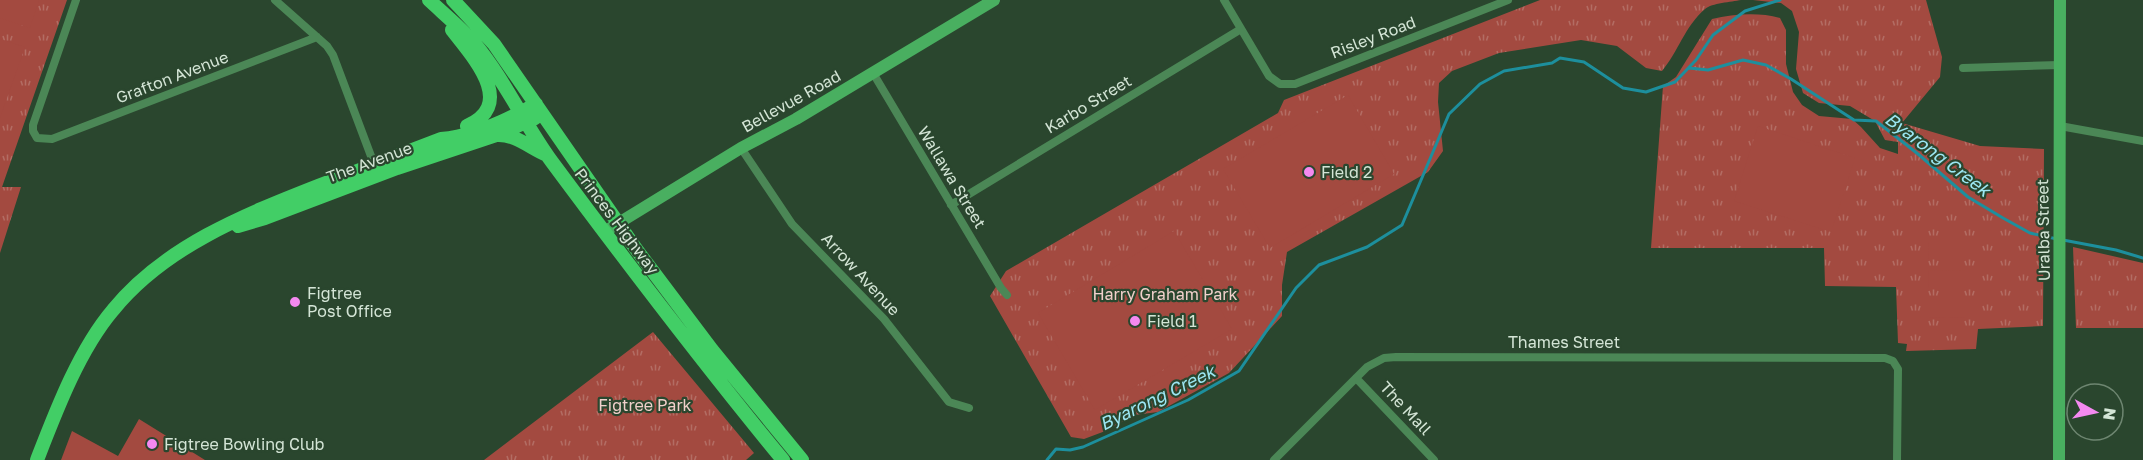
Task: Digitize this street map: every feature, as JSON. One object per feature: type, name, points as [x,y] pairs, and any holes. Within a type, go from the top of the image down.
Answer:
[{"type":"main road","name":"Princes Highway","points":[[428,0],[474,42],[547,155],[698,356],[783,460]]},
{"type":"main road","points":[[428,0],[469,53],[485,78],[491,94],[489,107],[484,116],[441,139]]},
{"type":"main road","name":"Princes Highway","points":[[453,0],[494,44],[618,223],[698,331],[802,460]]},
{"type":"main road","name":"The Avenue","points":[[37,460],[82,358],[112,310],[148,274],[178,253],[260,208],[441,139],[457,138],[539,110]]},
{"type":"main road","name":"The Avenue","points":[[205,238],[397,168],[496,135],[524,117]]},
{"type":"main road","points":[[496,135],[515,137],[547,155]]},
{"type":"street","name":"Grafton Avenue","points":[[76,0],[33,124],[33,131],[37,138],[52,139],[317,37]]},
{"type":"street","points":[[275,0],[327,46],[333,55],[374,164]]},
{"type":"street","name":"Bellevue Road","points":[[604,232],[741,148],[796,119],[994,0]]},
{"type":"street","points":[[1224,0],[1241,29]]},
{"type":"street","name":"Risley Road","points":[[1241,29],[1269,76],[1280,84],[1295,84],[1508,0]]},
{"type":"street","name":"Uralba Street","points":[[2059,460],[2060,0]]},
{"type":"street","name":"Karbo Street","points":[[951,205],[1241,29]]},
{"type":"street","points":[[1964,68],[2059,65]]},
{"type":"street","name":"Wallawa Street","points":[[873,73],[1001,288],[1007,294]]},
{"type":"street","points":[[2060,126],[2143,141]]},
{"type":"street","name":"Arrow Avenue","points":[[741,148],[792,224],[884,319],[949,402],[969,408]]},
{"type":"street","name":"Thames Street","points":[[1274,460],[1356,378],[1376,361],[1392,357],[1879,357],[1893,361],[1897,365],[1897,460]]},
{"type":"street","name":"The Mall","points":[[1356,378],[1434,460]]},
{"type":"green space","points":[[0,0],[67,0],[2,187],[21,187],[0,253]]},
{"type":"green space","points":[[0,0],[39,0],[30,28],[0,18]]},
{"type":"green space","name":"Harry Graham Park","points":[[1540,0],[1741,0],[1717,4],[1705,9],[1692,23],[1662,71],[1646,68],[1617,46],[1581,40],[1499,53],[1452,71],[1439,83],[1438,102],[1443,151],[1428,172],[1287,252],[1282,285],[1282,316],[1229,373],[1158,412],[1134,415],[1108,430],[1084,439],[1071,437],[990,296],[1006,271],[1278,113],[1284,100]]},
{"type":"green space","points":[[1753,0],[1926,0],[1942,57],[1940,77],[1902,123],[1980,146],[2044,149],[2043,326],[1978,329],[1976,349],[1906,351],[1907,344],[1898,343],[1896,287],[1825,286],[1824,248],[1651,248],[1663,86],[1676,77],[1712,19],[1746,14],[1780,18],[1786,30],[1786,64],[1793,92],[1802,105],[1819,116],[1852,119],[1880,148],[1898,154],[1898,142],[1885,140],[1875,121],[1850,106],[1819,103],[1803,93],[1796,69],[1799,32],[1792,11],[1781,3]]},
{"type":"green space","points":[[0,39],[25,47],[0,118]]},
{"type":"green space","name":"Field 2","points":[[1348,95],[1394,174],[1270,248],[1223,169]]},
{"type":"green space","points":[[1758,126],[1855,158],[1831,232],[1734,201]]},
{"type":"green space","name":"Field 1","points":[[1174,231],[1232,329],[1095,410],[1038,313]]},
{"type":"green space","points":[[1929,242],[1967,242],[1967,259],[1928,259]]},
{"type":"green space","points":[[2073,247],[2143,263],[2143,328],[2076,328]]},
{"type":"green space","points":[[1929,270],[1966,271],[1966,288],[1928,288]]},
{"type":"green space","points":[[1928,299],[1966,299],[1966,318],[1928,317]]},
{"type":"green space","name":"Figtree Park","points":[[653,332],[754,453],[746,460],[484,460]]},
{"type":"green space","name":"Figtree Bowling Club","points":[[139,419],[205,460],[61,460],[72,431],[118,456]]},
{"type":"waterway","name":"Byarong Creek","points":[[1047,460],[1056,449],[1070,450],[1083,447],[1188,400],[1239,371],[1296,288],[1319,265],[1367,247],[1402,225],[1449,114],[1480,84],[1504,71],[1552,63],[1560,58],[1584,62],[1623,88],[1646,92],[1675,82],[1696,60],[1713,35],[1745,11],[1780,0]]},
{"type":"waterway","name":"Byarong Creek","points":[[1689,68],[1708,70],[1743,60],[1766,65],[1854,120],[1876,121],[1968,197],[2003,218],[2030,233],[2057,239]]},
{"type":"waterway","name":"Byarong Creek","points":[[2063,240],[2116,250],[2143,258]]},
{"type":"place","name":"Field 2","points":[[1309,172]]},
{"type":"place","name":"Figtree Post Office","points":[[295,302]]},
{"type":"place","name":"Field 1","points":[[1135,321]]},
{"type":"place","name":"Figtree Bowling Club","points":[[152,444]]}]
